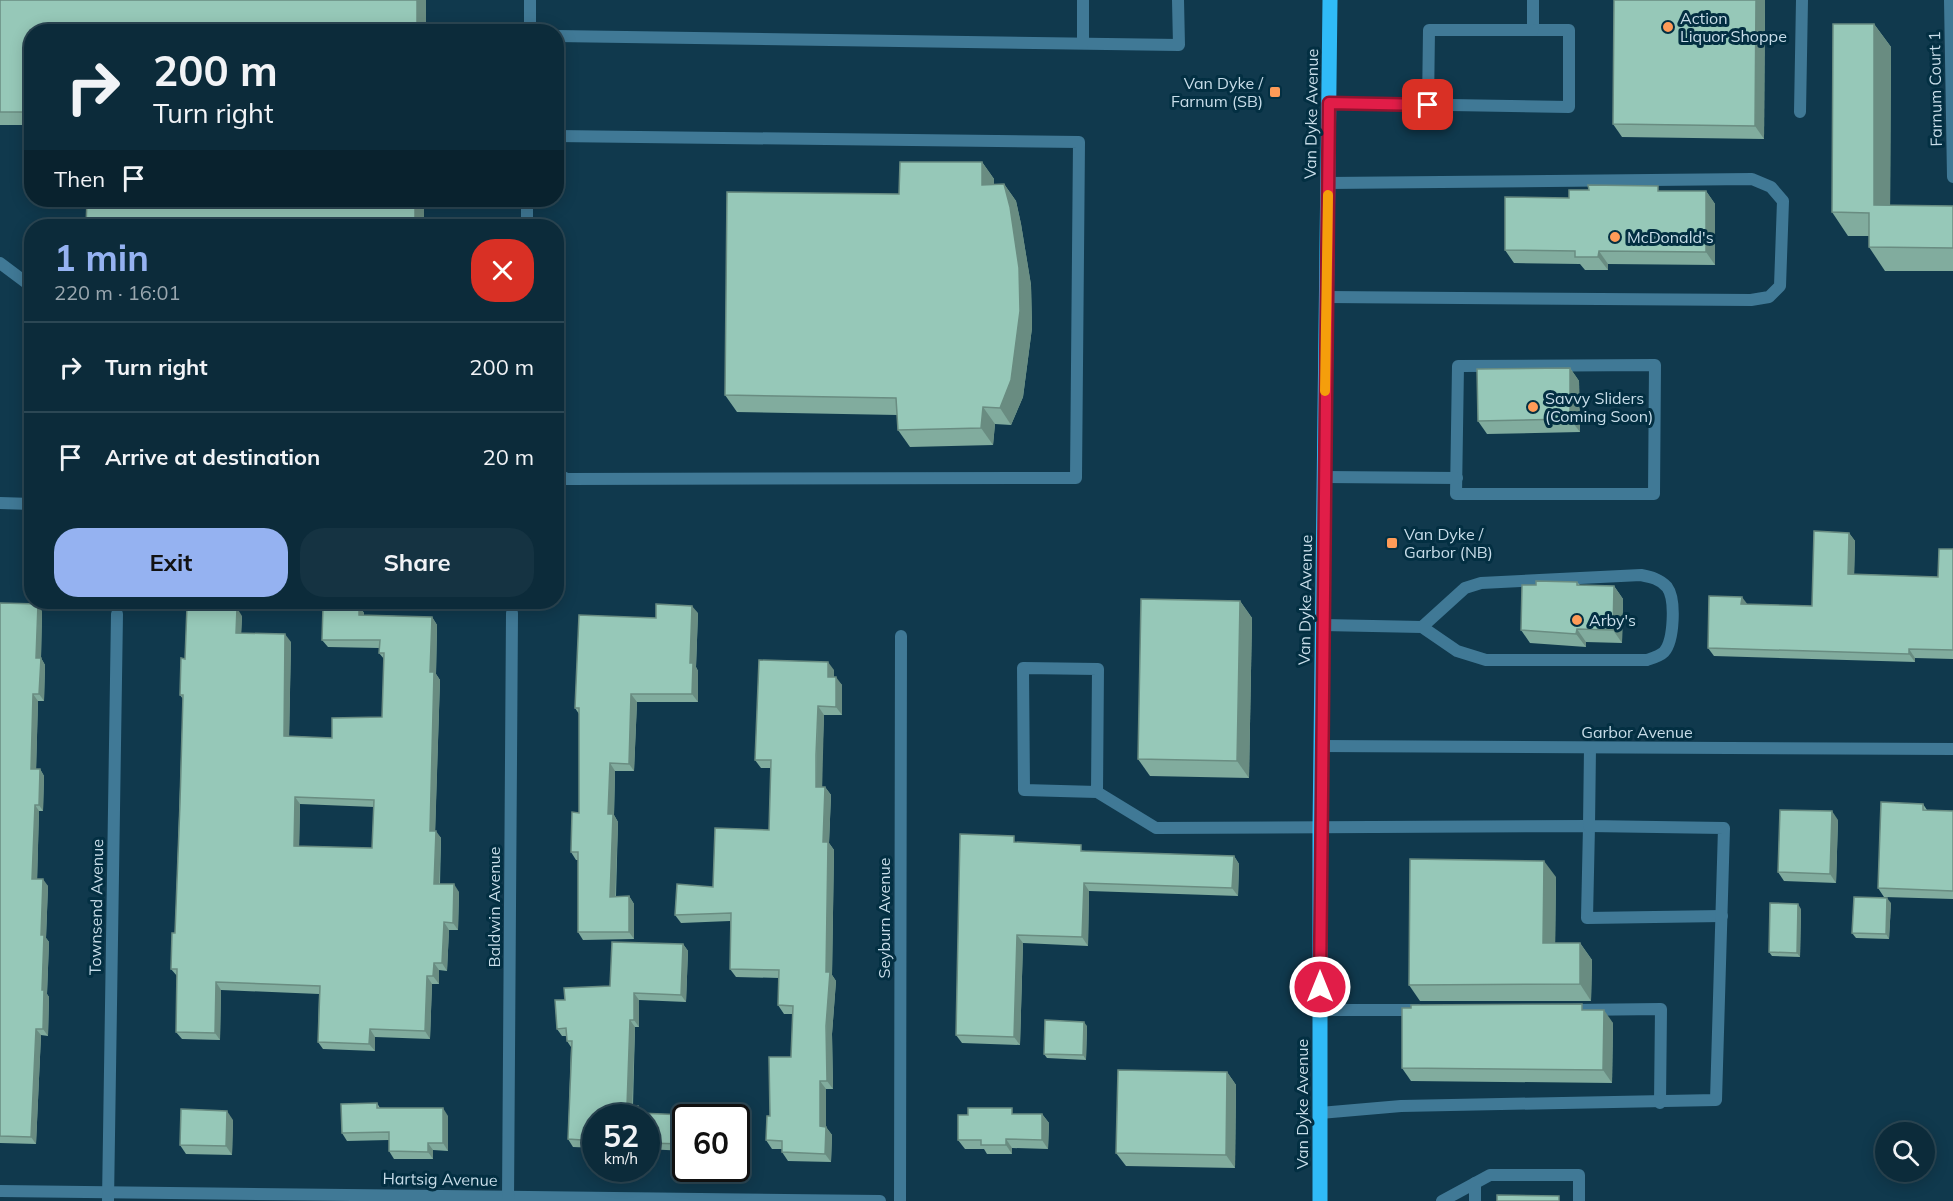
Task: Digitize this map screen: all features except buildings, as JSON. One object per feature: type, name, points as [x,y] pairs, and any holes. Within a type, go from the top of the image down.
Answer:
[{"type":"main road","name":"Van Dyke Avenue","points":[[1320,1201],[1320,828],[1330,0]]},
{"type":"street","points":[[530,0],[530,24]]},
{"type":"street","points":[[1083,0],[1083,43]]},
{"type":"street","points":[[564,36],[1179,45],[1178,0]]},
{"type":"street","points":[[1533,0],[1533,30]]},
{"type":"street","points":[[1800,112],[1802,0]]},
{"type":"street","name":"Farnum Court 1","points":[[1950,0],[1953,177]]},
{"type":"street","points":[[1329,103],[1428,105],[1569,107],[1569,30],[1429,30],[1428,105]]},
{"type":"street","points":[[564,136],[1079,142],[1076,478],[564,478]]},
{"type":"street","points":[[1327,297],[1752,300],[1769,297],[1780,286],[1783,201],[1772,187],[1752,178],[1328,183]]},
{"type":"street","points":[[0,263],[24,281]]},
{"type":"street","points":[[1655,365],[1654,494],[1456,494],[1457,478],[1458,366],[1655,365]]},
{"type":"street","points":[[1324,477],[1457,478]]},
{"type":"street","points":[[0,503],[24,504]]},
{"type":"street","points":[[1323,625],[1422,627],[1457,651],[1486,660],[1647,660],[1662,654],[1671,641],[1672,594],[1666,585],[1655,578],[1641,575],[1481,583],[1465,588],[1422,627]]},
{"type":"street","name":"Baldwin Avenue","points":[[508,1199],[512,613]]},
{"type":"street","name":"Townsend Avenue","points":[[108,1197],[117,614]]},
{"type":"street","name":"Seyburn Avenue","points":[[900,636],[900,1201]]},
{"type":"street","points":[[1097,792],[1098,669],[1023,668],[1024,790],[1097,792],[1156,828],[1589,826],[1725,828],[1716,1100],[1401,1106],[1320,1113]]},
{"type":"street","name":"Garbor Avenue","points":[[1321,746],[1953,749]]},
{"type":"street","points":[[1590,748],[1587,918],[1722,916]]},
{"type":"street","points":[[1320,1010],[1425,1010]]},
{"type":"street","points":[[1555,1010],[1661,1010],[1660,1102]]},
{"type":"street","points":[[1442,1201],[1490,1175],[1579,1175],[1579,1201]]},
{"type":"street","points":[[1475,1183],[1475,1201]]},
{"type":"street","name":"Hartsig Avenue","points":[[0,1191],[108,1197],[880,1201]]},
{"type":"slow traffic","points":[[1325,391],[1328,195]]},
{"type":"place","name":"Action Liquor Shoppe","points":[[1668,27]]},
{"type":"place","name":"Van Dyke / Farnum (SB)","points":[[1275,92]]},
{"type":"place","name":"McDonald's","points":[[1615,237]]},
{"type":"place","name":"Savvy Sliders (Coming Soon)","points":[[1533,407]]},
{"type":"place","name":"Van Dyke / Garbor (NB)","points":[[1392,543]]},
{"type":"place","name":"Arby's","points":[[1577,620]]},
{"type":"route","points":[[1320,987],[1329,103],[1428,105]]}]
